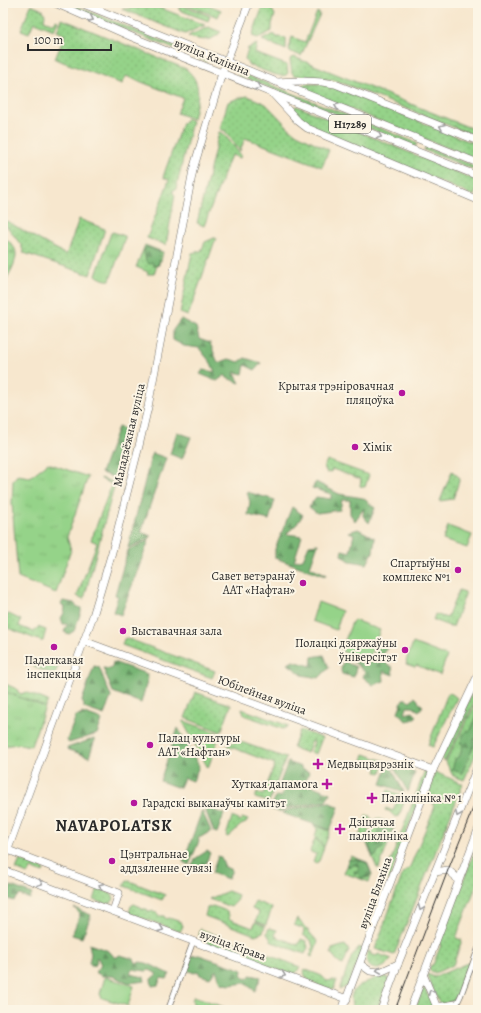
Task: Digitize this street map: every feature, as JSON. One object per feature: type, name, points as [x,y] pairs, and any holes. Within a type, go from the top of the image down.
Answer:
[{"type":"main road","name":"вуліца Калініна","points":[[55,3],[132,37],[478,176]]},
{"type":"main road","name":"вуліца Калініна","points":[[81,3],[478,163]]},
{"type":"main road","name":"Маладзёжная вуліца","points":[[3,864],[84,641],[112,552],[139,446],[166,317],[193,170],[222,73],[249,3]]},
{"type":"main road","name":"вуліца Калініна","points":[[277,82],[320,81],[335,84],[478,141]]},
{"type":"main road","name":"вуліца Калініна","points":[[273,93],[292,115],[307,128],[478,200]]},
{"type":"main road","points":[[292,115],[292,106],[300,104]]},
{"type":"main road","points":[[420,152],[425,141]]},
{"type":"main road","name":"Юбілейная вуліца","points":[[84,641],[433,770]]},
{"type":"main road","name":"вуліца Блахіна","points":[[342,1010],[433,770],[478,675]]},
{"type":"main road","points":[[381,1010],[478,765]]},
{"type":"main road","points":[[410,1010],[478,830]]},
{"type":"main road","points":[[8,850],[119,893],[113,911]]},
{"type":"main road","name":"вуліца Кірава","points":[[3,870],[346,999]]},
{"type":"main road","points":[[435,872],[448,870],[458,881]]},
{"type":"main road","points":[[360,964],[370,971],[380,972],[398,964]]},
{"type":"main road","points":[[423,974],[438,1009],[455,1007]]},
{"type":"street","points":[[168,1010],[193,942]]},
{"type":"street","points":[[455,1007],[461,996],[478,950]]},
{"type":"green space","points":[[58,3],[68,3],[208,59],[207,62]]},
{"type":"green space","points":[[181,3],[204,3],[221,10],[218,17]]},
{"type":"green space","points":[[264,3],[268,3],[275,15],[272,24],[272,31],[258,38],[252,36]]},
{"type":"green space","points":[[31,5],[43,10],[45,15],[44,20],[54,24],[56,20],[58,21],[54,30],[34,22],[29,33],[21,30]]},
{"type":"green space","points":[[152,5],[205,25],[185,34],[122,9]]},
{"type":"green space","points":[[181,5],[210,16],[208,21],[179,10]]},
{"type":"green space","points":[[317,12],[320,14],[301,56],[289,51],[292,37],[305,42]]},
{"type":"green space","points":[[62,19],[186,69],[195,80],[198,92],[193,119],[177,113],[183,98],[126,76],[122,84],[55,59],[65,35],[57,31]]},
{"type":"green space","points":[[208,27],[221,32],[214,38],[206,40],[188,36]]},
{"type":"green space","points":[[273,34],[277,37],[286,38],[286,50],[262,40]]},
{"type":"green space","points":[[257,44],[255,53],[287,65],[288,73],[286,75],[281,76],[273,74],[249,65],[245,59],[248,48]]},
{"type":"green space","points":[[294,57],[478,131],[478,137],[337,81],[294,75],[292,73],[290,60]]},
{"type":"green space","points":[[239,72],[417,143],[415,147],[238,75]]},
{"type":"green space","points":[[304,84],[320,84],[334,87],[478,145],[478,160],[302,90],[301,88]]},
{"type":"green space","points":[[248,96],[266,104],[289,128],[297,134],[329,150],[322,167],[245,138],[240,151],[225,131],[220,129],[228,102]]},
{"type":"green space","points":[[297,106],[478,181],[478,186],[474,196],[308,126],[294,111],[294,107]]},
{"type":"green space","points":[[188,119],[192,121],[176,189],[173,190],[175,195],[166,245],[147,238],[169,180],[163,177],[182,123]]},
{"type":"green space","points":[[219,132],[223,133],[241,155],[240,158],[231,155],[204,226],[197,223]]},
{"type":"green space","points":[[426,147],[478,167],[478,171],[424,150]]},
{"type":"green space","points":[[3,219],[66,255],[79,219],[105,229],[90,275],[24,253],[21,245]]},
{"type":"green space","points":[[113,232],[125,236],[125,238],[110,280],[107,280],[96,275],[111,233]]},
{"type":"green space","points":[[3,237],[10,242],[16,255],[11,271],[3,285]]},
{"type":"green space","points":[[216,238],[188,316],[180,313],[192,253],[201,251],[205,242]]},
{"type":"green space","points":[[145,245],[163,252],[161,261],[158,262],[154,274],[147,274],[148,272],[136,267]]},
{"type":"green space","points":[[146,247],[160,252],[159,265],[154,266],[152,262],[149,264],[146,261],[144,251]]},
{"type":"green space","points":[[181,319],[196,327],[199,339],[210,343],[218,363],[229,359],[239,362],[245,358],[261,363],[255,370],[245,365],[243,374],[234,372],[240,383],[227,378],[225,375],[217,381],[200,374],[203,370],[215,372],[211,363],[199,348],[184,346],[173,340],[173,330]]},
{"type":"green space","points":[[118,427],[128,430],[116,478],[101,473]]},
{"type":"green space","points":[[177,432],[191,437],[182,459],[170,454]]},
{"type":"green space","points":[[152,453],[166,458],[141,532],[151,536],[150,538],[128,548]]},
{"type":"green space","points":[[327,460],[369,475],[365,487],[360,486],[361,479],[332,469],[331,472],[327,473],[324,467]]},
{"type":"green space","points":[[48,463],[88,477],[67,537],[71,550],[56,593],[18,578],[12,503],[13,481],[17,475],[30,477]]},
{"type":"green space","points":[[452,471],[460,478],[453,499],[440,501]]},
{"type":"green space","points":[[101,478],[115,483],[84,599],[77,596],[97,543],[91,540],[112,484]]},
{"type":"green space","points":[[316,482],[339,494],[363,498],[375,508],[369,523],[363,516],[364,508],[355,521],[350,514],[350,500],[342,500],[340,510],[317,513],[309,507],[316,497],[331,499],[331,494],[312,488]]},
{"type":"green space","points":[[247,492],[275,500],[269,520],[248,515],[250,502]]},
{"type":"green space","points":[[292,507],[303,515],[296,525],[286,534],[302,536],[294,561],[303,559],[309,545],[318,544],[310,567],[326,574],[325,576],[275,558],[275,549]]},
{"type":"green space","points":[[448,526],[472,535],[467,548],[443,540]]},
{"type":"green space","points":[[358,529],[375,538],[373,552],[367,564],[350,561],[341,555],[342,550],[350,552],[354,534],[349,532]]},
{"type":"green space","points":[[149,540],[121,615],[113,612],[118,596],[115,595],[128,550]]},
{"type":"green space","points":[[459,590],[465,592],[465,595],[453,627],[449,627],[433,620],[435,614],[447,618]]},
{"type":"green space","points":[[63,601],[74,603],[76,606],[81,608],[74,631],[69,634],[64,632],[67,624],[63,624],[61,618],[65,607],[61,604]]},
{"type":"green space","points":[[318,602],[342,611],[336,630],[312,621]]},
{"type":"green space","points":[[9,614],[21,620],[19,626],[34,632],[38,627],[46,630],[43,641],[5,627],[4,625],[7,615]]},
{"type":"green space","points":[[354,620],[380,630],[368,661],[341,651]]},
{"type":"green space","points":[[126,638],[215,671],[212,678],[122,645],[124,639]]},
{"type":"green space","points":[[382,641],[388,645],[381,660],[392,667],[393,675],[383,671],[384,681],[373,685],[363,677],[365,672],[348,657],[349,656],[363,663],[373,662],[374,653]]},
{"type":"green space","points":[[413,643],[447,656],[440,675],[416,665],[415,667],[406,664]]},
{"type":"green space","points":[[324,655],[329,668],[319,678],[302,675],[288,664],[293,661],[311,666],[312,657]]},
{"type":"green space","points":[[55,657],[60,659],[55,675],[34,667],[36,662],[51,666]]},
{"type":"green space","points":[[343,661],[356,667],[354,677],[342,674],[341,670]]},
{"type":"green space","points":[[113,662],[147,674],[148,678],[141,703],[113,692],[103,668],[110,669]]},
{"type":"green space","points":[[94,666],[99,667],[111,697],[104,715],[84,708],[82,701]]},
{"type":"green space","points":[[3,683],[17,689],[21,694],[26,692],[48,701],[45,707],[3,691]]},
{"type":"green space","points":[[3,691],[45,707],[31,746],[18,744],[3,746]]},
{"type":"green space","points":[[478,691],[478,695],[445,761],[441,759],[472,693]]},
{"type":"green space","points":[[195,692],[231,705],[221,732],[185,718]]},
{"type":"green space","points":[[448,693],[457,698],[433,747],[428,745]]},
{"type":"green space","points":[[415,697],[423,706],[419,711],[413,707],[407,707],[405,714],[413,712],[417,716],[412,720],[406,721],[398,712],[403,699],[410,701]]},
{"type":"green space","points":[[478,699],[478,749],[464,780],[453,776],[446,762]]},
{"type":"green space","points":[[242,709],[289,726],[283,729],[244,715]]},
{"type":"green space","points":[[82,713],[102,720],[97,734],[69,743],[67,740],[76,716],[81,715]]},
{"type":"green space","points":[[478,713],[478,738],[474,739],[474,745],[462,773],[452,770],[455,759],[460,756],[463,744],[460,743],[465,732],[471,730]]},
{"type":"green space","points":[[184,721],[220,734],[208,768],[183,722]]},
{"type":"green space","points":[[178,728],[199,766],[193,781],[184,778],[179,788],[160,781]]},
{"type":"green space","points":[[300,730],[322,738],[316,754],[310,752],[314,742],[312,740],[307,753],[293,748]]},
{"type":"green space","points":[[93,739],[95,740],[89,757],[67,749],[67,748]]},
{"type":"green space","points":[[238,741],[286,758],[269,802],[255,798],[257,793],[263,795],[275,764],[228,746],[228,744]]},
{"type":"green space","points":[[364,754],[385,761],[381,773],[376,772],[378,764],[362,760]]},
{"type":"green space","points":[[288,762],[309,772],[305,783],[330,793],[326,801],[288,808],[279,812],[271,809],[275,797],[281,797],[285,787],[280,783]]},
{"type":"green space","points":[[393,764],[415,772],[408,792],[393,766]]},
{"type":"green space","points":[[388,765],[390,765],[404,792],[381,784]]},
{"type":"green space","points":[[425,770],[428,775],[389,879],[383,881]]},
{"type":"green space","points":[[435,772],[463,784],[394,955],[375,949],[403,873],[409,869],[434,809],[429,791]]},
{"type":"green space","points":[[388,790],[406,797],[399,816],[395,817],[389,811],[385,810],[386,808],[393,811],[397,801],[386,796]]},
{"type":"green space","points":[[328,802],[339,807],[330,830],[282,813],[288,810]]},
{"type":"green space","points":[[206,805],[216,808],[215,811],[224,814],[217,833],[214,832],[205,809]]},
{"type":"green space","points":[[202,811],[211,831],[198,838],[199,841],[189,865],[183,862]]},
{"type":"green space","points":[[366,815],[373,819],[372,824],[370,823],[368,834],[366,834],[363,843],[357,840],[362,830],[362,825],[364,826]]},
{"type":"green space","points":[[232,817],[241,821],[242,818],[248,820],[228,837],[226,836]]},
{"type":"green space","points":[[377,818],[395,825],[379,868],[377,868],[367,844]]},
{"type":"green space","points":[[314,825],[330,831],[324,847],[315,837],[317,829]]},
{"type":"green space","points":[[389,825],[393,827],[391,832],[382,830],[381,832],[387,839],[383,848],[378,851],[376,856],[373,856],[369,846],[371,838],[378,836],[378,829]]},
{"type":"green space","points":[[315,838],[324,848],[319,861],[316,863],[313,862],[316,854],[310,852]]},
{"type":"green space","points":[[478,842],[478,881],[456,938],[462,940],[453,965],[435,973],[429,970],[431,965],[433,965],[441,945],[439,944]]},
{"type":"green space","points":[[207,851],[210,853],[203,870],[191,866],[196,858]]},
{"type":"green space","points":[[218,856],[221,857],[225,867],[232,870],[228,879],[212,873]]},
{"type":"green space","points":[[351,856],[367,862],[372,874],[369,882],[344,873]]},
{"type":"green space","points":[[349,859],[356,859],[367,863],[371,873],[369,877],[361,878],[358,873],[355,874],[354,871],[359,871],[359,867],[354,864],[351,867],[347,866]]},
{"type":"green space","points":[[20,860],[44,869],[43,873],[32,869],[27,874],[16,869]]},
{"type":"green space","points":[[127,880],[165,895],[162,900],[124,886]]},
{"type":"green space","points":[[11,886],[32,894],[30,899],[20,895],[14,901],[6,898]]},
{"type":"green space","points":[[98,888],[112,894],[114,899],[111,903],[106,904],[94,900]]},
{"type":"green space","points":[[228,891],[238,895],[236,902],[231,907],[209,899]]},
{"type":"green space","points":[[255,901],[272,908],[266,925],[256,921],[259,912],[252,909]]},
{"type":"green space","points":[[134,904],[141,907],[141,909],[147,909],[148,912],[152,911],[157,913],[158,916],[164,916],[167,919],[169,918],[181,922],[183,926],[180,932],[129,913],[131,906]]},
{"type":"green space","points":[[213,906],[227,912],[229,919],[253,928],[255,922],[265,926],[263,932],[255,935],[205,916],[207,908]]},
{"type":"green space","points":[[74,908],[91,915],[82,938],[72,935],[80,914]]},
{"type":"green space","points":[[297,918],[318,942],[312,957],[310,956],[313,947],[311,940],[303,935],[304,929],[294,925]]},
{"type":"green space","points":[[269,928],[277,930],[275,936],[298,945],[301,939],[306,941],[308,947],[305,954],[272,942],[267,933]]},
{"type":"green space","points":[[200,929],[253,949],[256,954],[264,953],[300,967],[296,973],[289,974],[203,941],[199,936]]},
{"type":"green space","points":[[89,944],[109,951],[115,958],[120,955],[134,959],[136,963],[140,962],[149,964],[170,974],[167,979],[161,978],[158,985],[152,986],[151,979],[157,974],[150,970],[146,971],[132,969],[130,974],[144,977],[145,981],[129,983],[112,976],[102,976],[95,972],[101,965],[98,958],[96,958],[97,963],[93,967],[89,963],[91,954]]},
{"type":"green space","points":[[345,945],[349,950],[343,965],[340,964],[331,953],[332,949]]},
{"type":"green space","points":[[359,947],[363,949],[348,986],[339,990],[352,956]]},
{"type":"green space","points":[[368,951],[371,952],[370,954],[377,956],[378,954],[392,959],[385,966],[376,969],[373,968],[368,964]]},
{"type":"green space","points":[[199,955],[243,970],[241,974],[245,979],[250,977],[250,975],[261,977],[255,991],[245,983],[230,985],[221,983],[216,970],[210,978],[200,975],[198,971],[194,973],[187,970],[191,956]]},
{"type":"green space","points":[[470,962],[459,995],[452,1001],[440,1005],[427,974],[435,977]]},
{"type":"green space","points":[[304,969],[322,976],[327,981],[337,981],[333,990],[314,984],[307,978]]},
{"type":"green space","points":[[105,977],[134,986],[128,1006],[102,998],[100,994]]},
{"type":"green space","points":[[378,977],[386,977],[389,979],[377,1010],[353,1010],[351,996],[353,991],[360,985]]},
{"type":"green space","points":[[422,990],[426,990],[435,1010],[415,1010]]},
{"type":"green space","points":[[194,996],[232,1010],[194,1010],[192,1000]]},
{"type":"tram line","points":[[395,1010],[448,870],[478,796]]},
{"type":"place","name":"Крытая трэніровачная пляцоўка","points":[[402,393]]},
{"type":"place","name":"Хімік","points":[[355,447]]},
{"type":"place","name":"Спартыўны комплекс №1","points":[[458,570]]},
{"type":"place","name":"Савет ветэранаў ААТ «Нафтан»","points":[[303,583]]},
{"type":"place","name":"Выставачная зала","points":[[123,631]]},
{"type":"place","name":"Падаткавая інспекцыя","points":[[54,647]]},
{"type":"place","name":"Полацкі дзяржаўны ўніверсітэт","points":[[405,650]]},
{"type":"place","name":"Палац культуры ААТ «Нафтан»","points":[[150,745]]},
{"type":"place","name":"Медвыцвярэзнік","points":[[318,764]]},
{"type":"place","name":"Хуткая дапамога","points":[[327,784]]},
{"type":"place","name":"Паліклініка № 1","points":[[372,798]]},
{"type":"place","name":"Гарадскі выканаўчы камітэт","points":[[134,803]]},
{"type":"place","name":"Дзіцячая паліклініка","points":[[340,829]]},
{"type":"place","name":"Цэнтральнае аддзяленне сувязі","points":[[112,861]]},
{"type":"district","name":"NAVAPOLATSK","points":[[114,825]]}]
